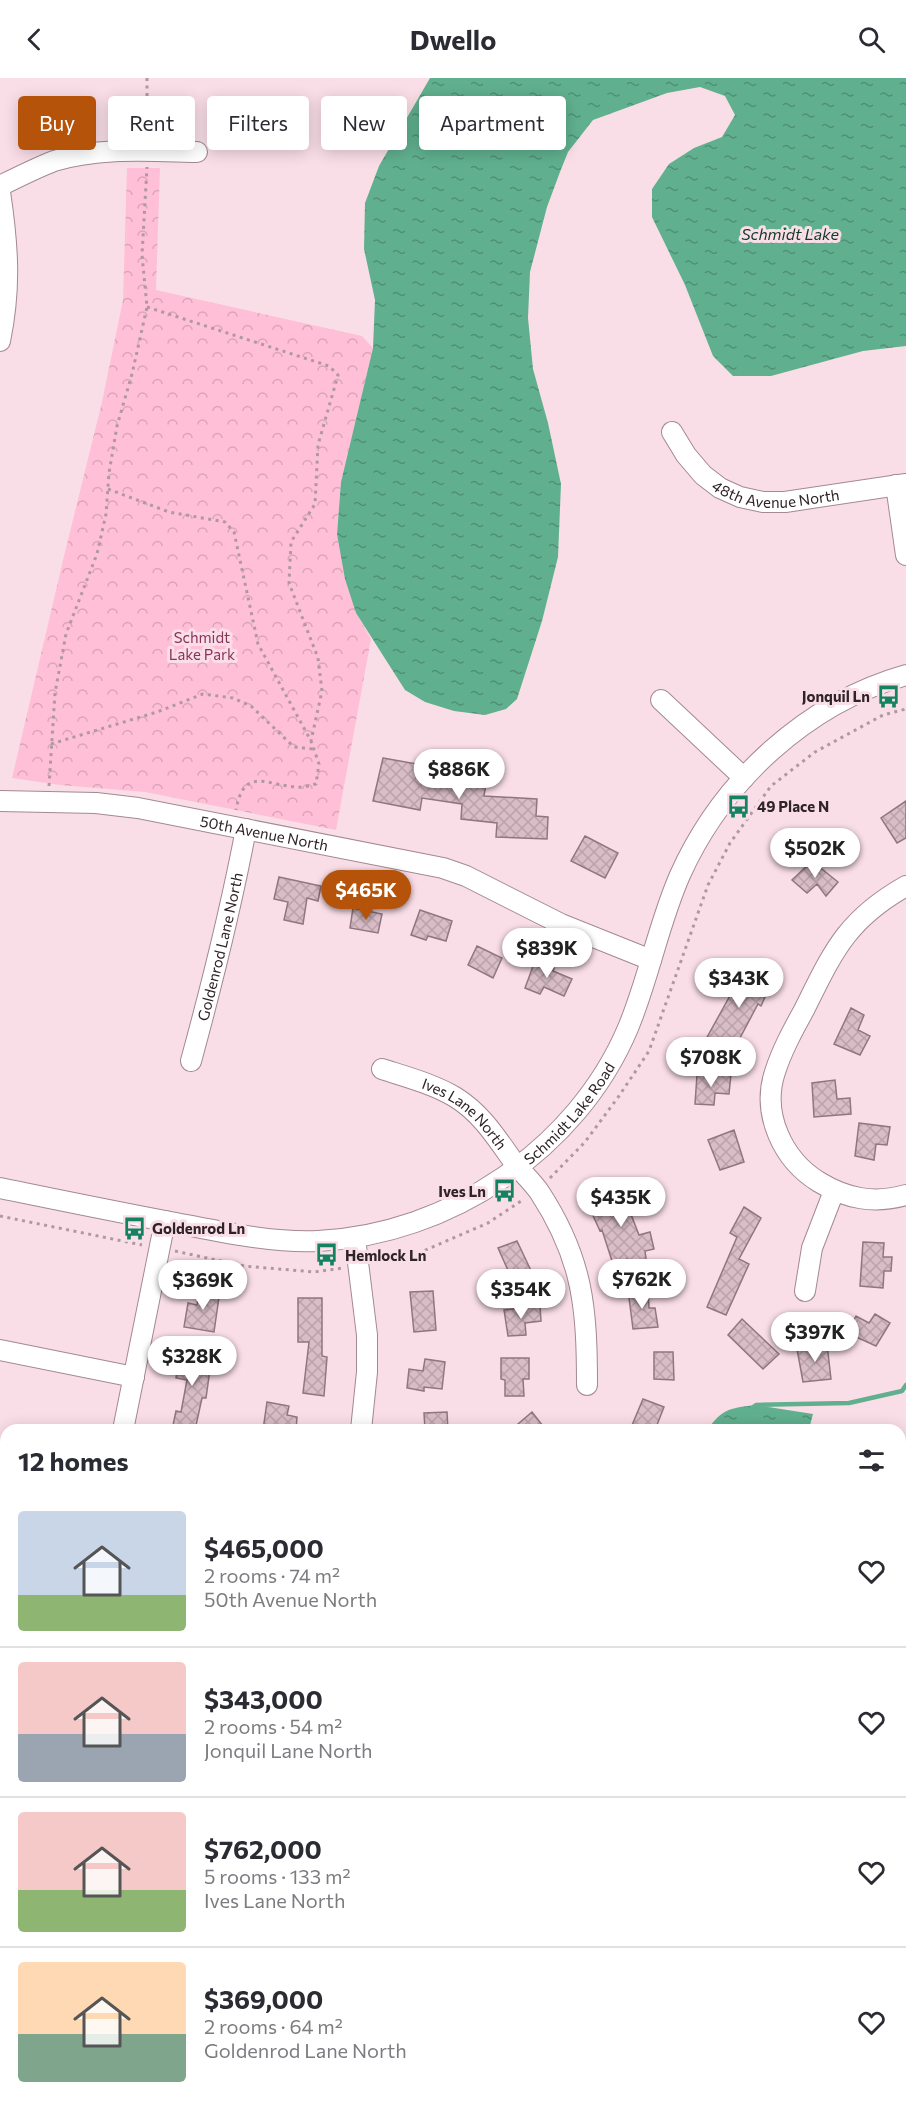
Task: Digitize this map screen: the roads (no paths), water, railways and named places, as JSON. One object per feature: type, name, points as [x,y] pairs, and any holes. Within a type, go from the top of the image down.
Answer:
[{"type":"street","points":[[0,186],[55,161],[87,154],[120,151],[197,152]]},
{"type":"street","points":[[0,192],[6,231],[8,286],[6,314],[0,341]]},
{"type":"street","name":"48th Avenue North","points":[[672,432],[686,455],[703,475],[720,488],[740,497],[763,502],[785,502],[901,485]]},
{"type":"street","points":[[901,485],[906,555]]},
{"type":"street","name":"Schmidt Lake Road","points":[[0,1188],[269,1239],[316,1241],[355,1238],[415,1222],[458,1205],[500,1180],[539,1150],[574,1115],[603,1074],[628,1029],[664,916],[681,874],[702,834],[724,801],[744,778],[804,723],[844,699],[906,675]]},
{"type":"street","points":[[661,699],[744,778]]},
{"type":"street","name":"50th Avenue North","points":[[0,801],[96,803],[117,806],[443,868],[476,881],[561,924],[651,960]]},
{"type":"street","name":"Goldenrod Lane North","points":[[191,1060],[220,953],[239,828]]},
{"type":"street","points":[[906,886],[867,913],[848,931],[833,952],[784,1048],[774,1074],[771,1098],[772,1121],[783,1145],[795,1162],[810,1176],[834,1191],[849,1197],[875,1201],[906,1195]]},
{"type":"street","name":"Ives Lane North","points":[[382,1069],[435,1087],[475,1111],[538,1190],[557,1221],[573,1256],[582,1293],[587,1336],[587,1385]]},
{"type":"street","points":[[805,1291],[812,1248],[834,1191]]},
{"type":"street","points":[[124,1424],[165,1221]]},
{"type":"street","points":[[355,1238],[367,1335],[367,1372],[362,1424]]},
{"type":"street","points":[[0,1350],[134,1377]]},
{"type":"water","name":"Schmidt Lake","points":[[430,78],[906,78],[906,346],[863,351],[771,376],[733,376],[713,356],[685,285],[652,217],[652,189],[669,164],[694,148],[722,137],[735,115],[725,96],[700,87],[667,93],[593,120],[568,152],[547,207],[530,272],[528,318],[533,369],[561,484],[558,557],[542,621],[517,699],[506,709],[485,715],[454,711],[425,702],[405,690],[356,613],[345,579],[337,534],[341,482],[373,348],[375,300],[364,249],[365,203],[379,166],[388,150],[407,150],[407,118],[419,97],[419,150],[566,150],[566,96],[420,96]]},
{"type":"water","points":[[756,1405],[813,1414],[810,1424],[712,1424],[723,1413],[740,1407]]},
{"type":"waterway","points":[[752,1408],[756,1405],[849,1403],[902,1391],[906,1385]]},
{"type":"place","name":"Jonquil Ln","points":[[888,696]]},
{"type":"place","name":"49 Place N","points":[[739,806]]},
{"type":"place","name":"Ives Ln","points":[[504,1191]]},
{"type":"place","name":"Goldenrod Ln","points":[[134,1228]]},
{"type":"place","name":"Hemlock Ln","points":[[327,1255]]},
{"type":"park label","name":"Schmidt Lake Park","points":[[202,646]]}]
